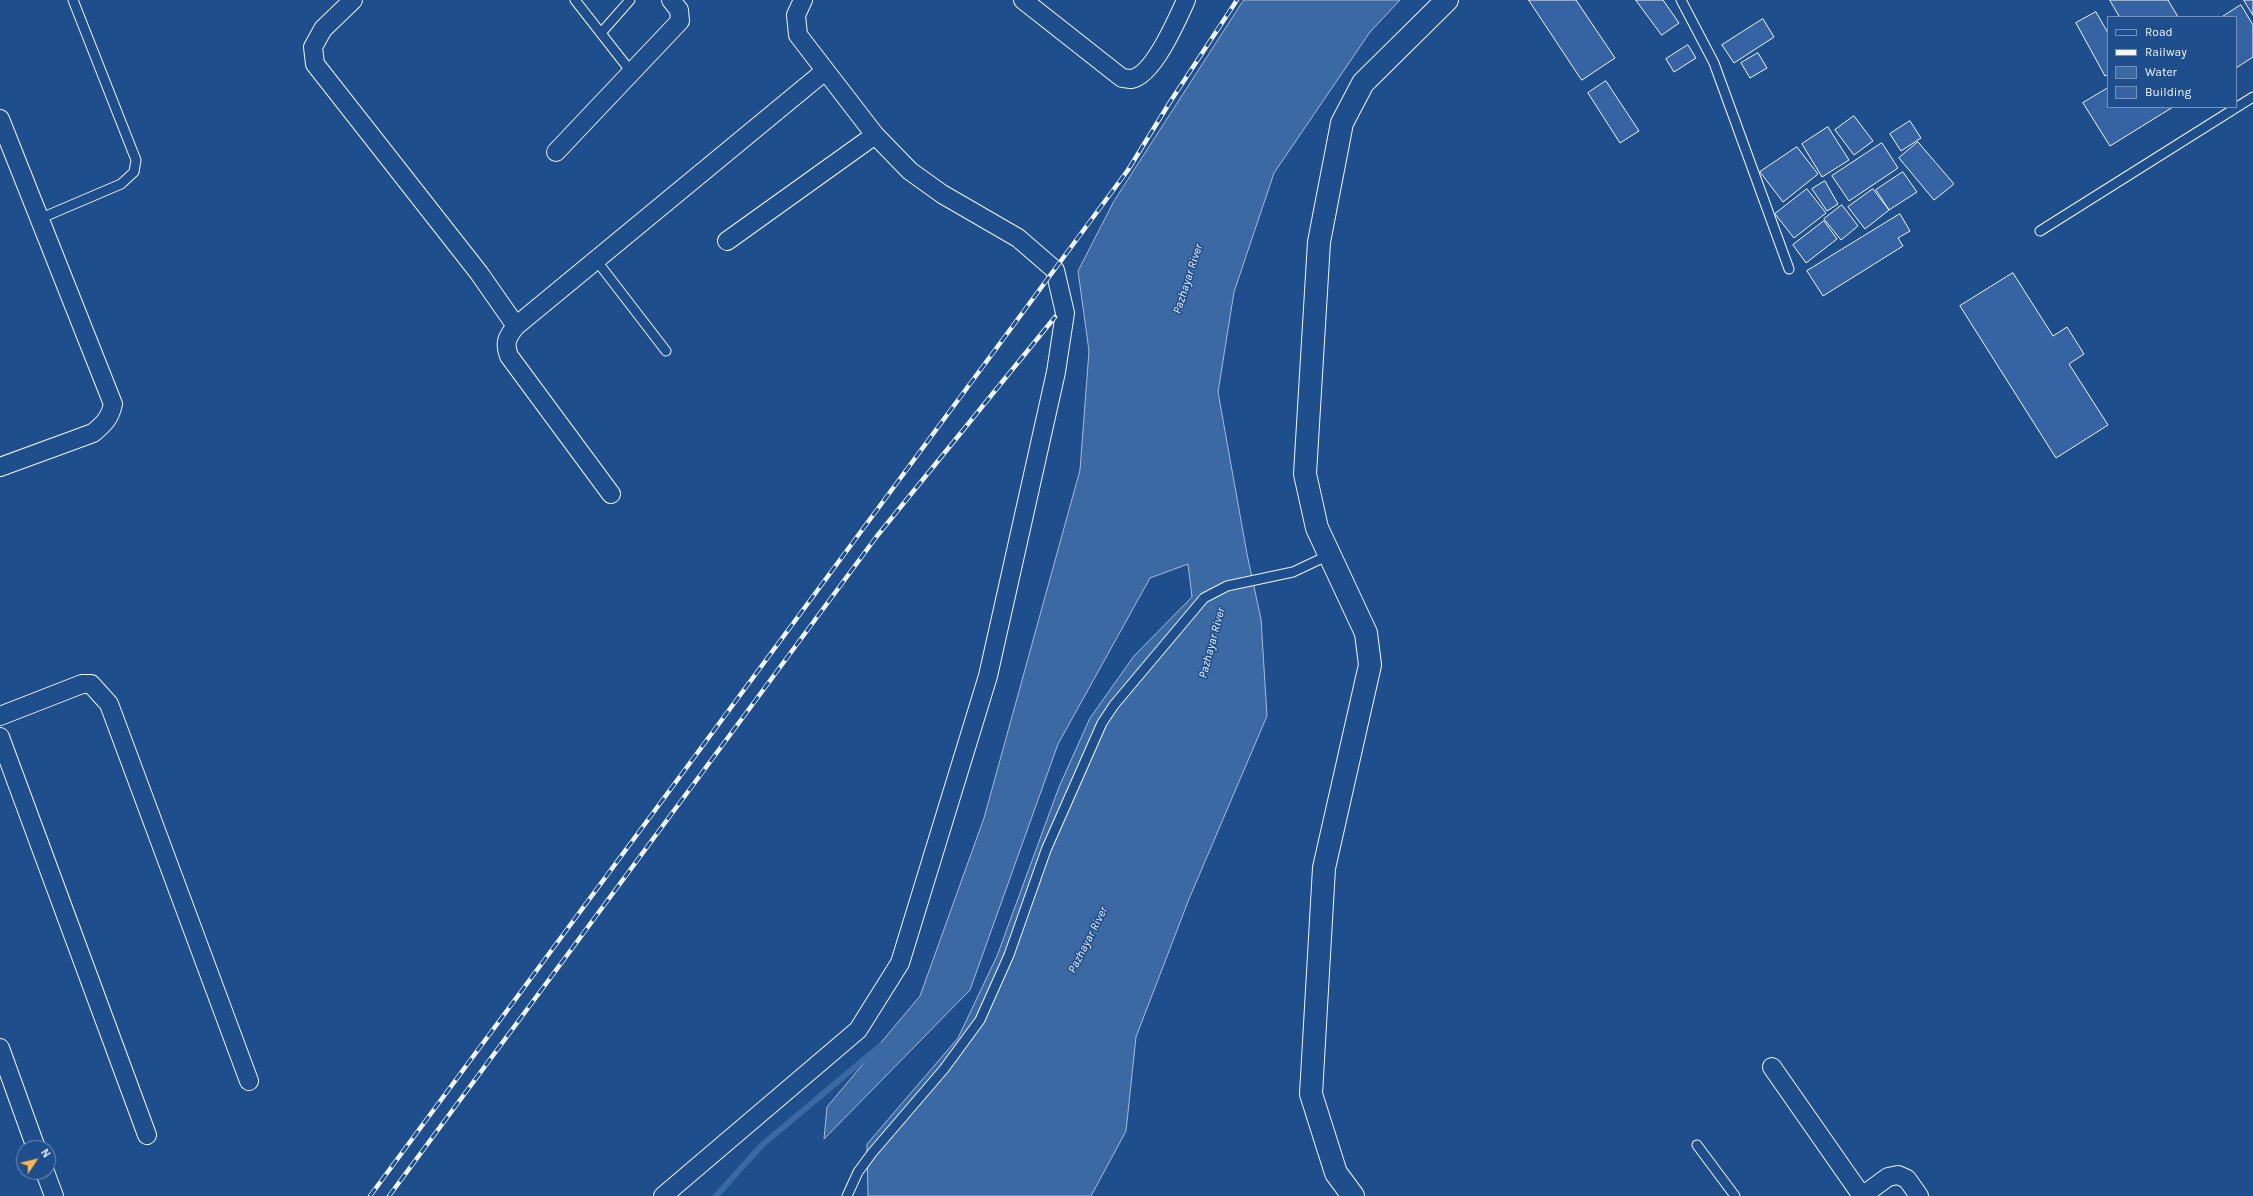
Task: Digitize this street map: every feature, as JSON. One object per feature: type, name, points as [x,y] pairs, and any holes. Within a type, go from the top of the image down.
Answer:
[{"type":"street","points":[[353,0],[323,30],[313,48],[315,64],[479,273],[516,326]]},
{"type":"street","points":[[556,152],[680,21],[679,10],[671,0]]},
{"type":"street","points":[[663,1196],[858,1030],[900,963],[988,676],[1056,372],[1065,313],[1055,270],[1018,238],[942,194],[910,171],[875,134],[824,71],[798,35],[796,15],[803,0]]},
{"type":"street","points":[[1023,0],[1122,78],[1132,79],[1140,75],[1153,62],[1171,34],[1186,0]]},
{"type":"street","points":[[1353,1196],[1336,1173],[1311,1094],[1324,868],[1370,665],[1366,633],[1317,528],[1305,474],[1319,242],[1342,123],[1363,83],[1446,0]]},
{"type":"street","points":[[611,494],[509,356],[505,346],[508,335],[516,326],[824,71]]},
{"type":"street","points":[[0,119],[113,404],[110,416],[104,424],[93,433],[0,467]]},
{"type":"street","points":[[727,241],[875,134]]},
{"type":"street","points":[[0,716],[82,684],[91,684],[109,704],[249,1081]]},
{"type":"street","points":[[0,737],[147,1135]]},
{"type":"street","points":[[0,1048],[33,1140]]},
{"type":"street","points":[[1772,1067],[1862,1196],[1888,1177],[1898,1174],[1907,1179],[1919,1196]]},
{"type":"street","points":[[48,1180],[54,1196]]},
{"type":"lane","points":[[40,219],[121,184],[134,172],[136,160],[73,0]]},
{"type":"lane","points":[[575,0],[632,73]]},
{"type":"lane","points":[[601,33],[630,0]]},
{"type":"lane","points":[[1681,0],[1714,63],[1789,269]]},
{"type":"lane","points":[[2237,107],[2253,97]]},
{"type":"lane","points":[[2040,231],[2236,108]]},
{"type":"lane","points":[[596,260],[666,351]]},
{"type":"lane","points":[[847,1196],[858,1172],[944,1069],[980,1020],[1008,955],[1046,850],[1102,723],[1114,705],[1204,598],[1227,586],[1292,572],[1330,555]]},
{"type":"lane","points":[[1697,1145],[1735,1196]]},
{"type":"water","name":"Pazhayar River","points":[[1244,0],[1400,0],[1370,32],[1274,173],[1234,292],[1218,392],[1247,554],[1261,619],[1267,716],[1189,899],[1136,1037],[1126,1131],[1091,1196],[868,1196],[867,1144],[958,1038],[997,956],[1059,787],[1090,718],[1134,656],[1192,597],[1188,564],[1150,578],[1058,744],[970,990],[824,1139],[827,1107],[920,996],[984,818],[1080,470],[1089,351],[1078,271],[1114,201]]},
{"type":"building","points":[[1529,0],[1576,0],[1615,58],[1582,80]]},
{"type":"building","points":[[1636,0],[1663,0],[1679,23],[1662,35]]},
{"type":"building","points":[[2110,0],[2168,0],[2177,16],[2119,16]]},
{"type":"building","points":[[2244,0],[2253,0],[2253,15]]},
{"type":"building","points":[[2241,5],[2253,25],[2253,57],[2237,67],[2237,16],[2224,16]]},
{"type":"building","points":[[2096,12],[2107,31],[2107,75],[2105,76],[2076,23]]},
{"type":"building","points":[[1763,19],[1774,37],[1734,63],[1722,45]]},
{"type":"building","points":[[1688,45],[1696,58],[1674,72],[1666,59]]},
{"type":"building","points":[[1758,53],[1767,68],[1750,78],[1741,63]]},
{"type":"building","points":[[1606,81],[1639,131],[1620,143],[1588,93]]},
{"type":"building","points":[[2107,89],[2107,108],[2171,108],[2110,146],[2083,103]]},
{"type":"building","points":[[1854,116],[1873,141],[1854,155],[1835,130]]},
{"type":"building","points":[[1910,121],[1921,138],[1901,151],[1890,134]]},
{"type":"building","points":[[1828,127],[1849,160],[1822,177],[1802,144]]},
{"type":"building","points":[[1918,142],[1954,184],[1934,200],[1899,158]]},
{"type":"building","points":[[1882,143],[1898,168],[1849,201],[1832,176]]},
{"type":"building","points":[[1797,147],[1818,174],[1783,202],[1760,172]]},
{"type":"building","points":[[1903,172],[1917,192],[1889,210],[1876,190]]},
{"type":"building","points":[[1825,181],[1838,204],[1827,211],[1812,189]]},
{"type":"building","points":[[1807,189],[1826,213],[1794,238],[1775,214]]},
{"type":"building","points":[[1873,189],[1889,210],[1865,229],[1848,207]]},
{"type":"building","points":[[1842,205],[1858,226],[1841,240],[1824,219]]},
{"type":"building","points":[[1900,214],[1910,231],[1898,238],[1903,246],[1823,296],[1807,271]]},
{"type":"building","points":[[1824,221],[1837,239],[1806,263],[1793,245]]},
{"type":"building","points":[[2013,273],[2053,336],[2067,327],[2084,354],[2069,364],[2108,425],[2056,458],[1960,306]]},
{"type":"waterway","points":[[716,1196],[762,1145],[880,1046]]},
{"type":"railway","points":[[370,1196],[1128,170],[1170,102],[1237,0]]},
{"type":"railway","points":[[389,1196],[877,536],[1055,317]]}]
